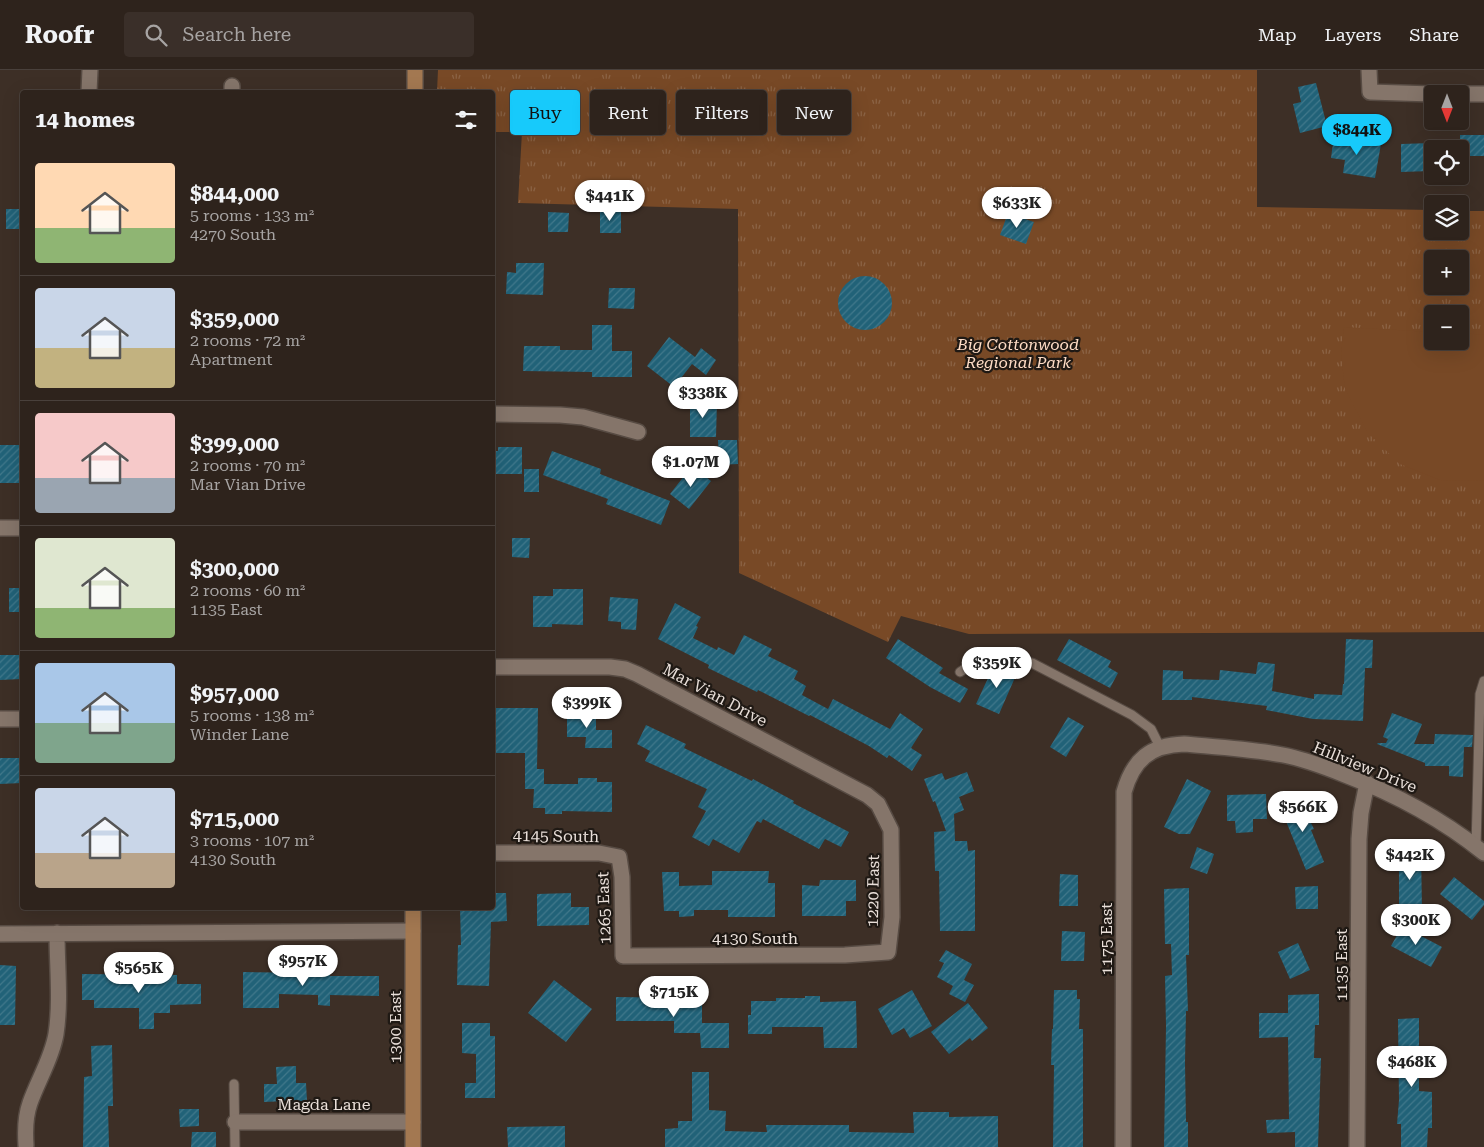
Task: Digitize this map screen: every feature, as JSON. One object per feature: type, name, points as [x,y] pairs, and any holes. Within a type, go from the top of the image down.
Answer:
[{"type":"main road","points":[[415,70],[415,90]]},
{"type":"main road","name":"1300 East","points":[[413,910],[413,1147]]},
{"type":"street","points":[[90,70],[90,90]]},
{"type":"street","points":[[1369,70],[1370,92],[1424,94]]},
{"type":"street","points":[[1469,94],[1484,94]]},
{"type":"street","points":[[495,414],[583,417],[638,432]]},
{"type":"street","points":[[0,528],[20,528]]},
{"type":"street","name":"Mar Vian Drive","points":[[495,667],[610,667],[625,669],[867,795],[878,804],[891,830]]},
{"type":"street","points":[[0,719],[20,719]]},
{"type":"street","name":"Hillview Drive","points":[[1160,747],[1184,744],[1283,755],[1316,763],[1413,804],[1480,850]]},
{"type":"street","name":"1175 East","points":[[1123,1147],[1124,792],[1129,775],[1140,759],[1160,747]]},
{"type":"street","name":"1135 East","points":[[1358,1147],[1358,839],[1367,783]]},
{"type":"street","name":"1220 East","points":[[888,952],[892,917],[891,830]]},
{"type":"street","name":"4145 South","points":[[495,853],[599,853],[619,858]]},
{"type":"street","name":"1265 East","points":[[619,858],[622,877],[623,956]]},
{"type":"street","points":[[0,934],[413,931]]},
{"type":"street","points":[[26,1145],[25,1125],[29,1105],[48,1059],[55,1035],[58,1009],[57,933]]},
{"type":"street","name":"4130 South","points":[[623,956],[845,955],[888,952]]},
{"type":"street","name":"Magda Lane","points":[[235,1122],[413,1122]]},
{"type":"lane","points":[[960,672],[977,660],[999,656],[1032,663],[1132,715],[1152,729],[1160,747]]},
{"type":"lane","points":[[1480,850],[1480,694],[1484,681]]},
{"type":"lane","points":[[234,1084],[235,1147]]},
{"type":"green space","name":"Big Cottonwood Regional Park","points":[[438,70],[1257,70],[1257,207],[1424,210],[1424,240],[1469,240],[1469,211],[1484,211],[1484,632],[969,634],[901,616],[888,642],[739,573],[738,209],[518,203],[522,135],[580,135],[580,90],[510,90],[510,132],[495,132],[495,90],[437,90]]},
{"type":"green space","points":[[1344,327],[1424,332],[1424,350],[1469,350],[1469,334],[1484,335],[1484,481],[1440,480],[1400,464],[1368,433],[1345,389],[1341,354]]},
{"type":"building","points":[[1316,83],[1327,126],[1300,133],[1293,104],[1301,102],[1298,87]]},
{"type":"building","points":[[1460,135],[1484,135],[1484,156],[1469,156],[1469,140],[1460,140]]},
{"type":"building","points":[[1334,136],[1381,144],[1375,178],[1343,173],[1345,160],[1331,158]]},
{"type":"building","points":[[1424,143],[1424,171],[1401,172],[1401,144]]},
{"type":"building","points":[[6,209],[20,209],[20,229],[6,229]]},
{"type":"building","points":[[548,212],[569,213],[568,232],[548,232]]},
{"type":"building","points":[[600,212],[621,212],[621,233],[600,233]]},
{"type":"building","points":[[1008,213],[1034,222],[1026,244],[1000,235]]},
{"type":"building","points":[[516,263],[544,263],[543,295],[506,294],[507,272],[516,273]]},
{"type":"building","points":[[860,276],[870,276],[880,280],[888,288],[892,303],[888,318],[880,326],[870,330],[860,330],[850,326],[842,318],[838,308],[838,298],[842,288],[850,280]]},
{"type":"building","points":[[609,288],[635,288],[634,309],[608,308]]},
{"type":"building","points":[[592,325],[612,325],[612,351],[632,351],[632,377],[592,377],[592,372],[523,371],[524,346],[560,346],[560,350],[592,350]]},
{"type":"building","points":[[669,337],[695,357],[701,348],[716,360],[706,375],[692,364],[674,387],[647,366]]},
{"type":"building","points":[[690,402],[717,402],[716,437],[690,437]]},
{"type":"building","points":[[718,440],[737,440],[738,464],[719,465]]},
{"type":"building","points":[[0,445],[20,445],[20,483],[0,483]]},
{"type":"building","points":[[498,447],[522,447],[522,474],[495,474],[495,451],[498,451]]},
{"type":"building","points":[[552,451],[601,469],[600,474],[670,501],[661,525],[606,504],[608,499],[543,475]]},
{"type":"building","points":[[692,466],[711,481],[689,509],[670,494]]},
{"type":"building","points":[[524,469],[539,469],[539,492],[524,492]]},
{"type":"building","points":[[512,538],[530,538],[529,558],[512,557]]},
{"type":"building","points":[[9,588],[20,588],[20,612],[9,612]]},
{"type":"building","points":[[553,589],[583,589],[583,625],[552,624],[552,627],[533,627],[533,596],[553,596]]},
{"type":"building","points":[[610,597],[638,599],[636,630],[621,629],[621,622],[608,621]]},
{"type":"building","points":[[675,603],[701,617],[693,638],[717,650],[718,647],[734,655],[744,635],[772,649],[768,656],[798,671],[794,679],[806,686],[802,695],[828,709],[833,699],[890,729],[900,713],[923,729],[911,748],[922,755],[912,771],[889,755],[887,758],[869,746],[810,715],[708,668],[709,665],[658,639]]},
{"type":"building","points":[[898,639],[943,668],[939,673],[968,689],[960,703],[930,687],[886,658]]},
{"type":"building","points":[[1069,639],[1111,661],[1108,667],[1118,673],[1110,688],[1057,660]]},
{"type":"building","points":[[1346,639],[1373,640],[1372,668],[1365,668],[1363,721],[1313,719],[1266,710],[1267,706],[1192,697],[1192,700],[1162,700],[1163,670],[1183,671],[1183,679],[1219,680],[1220,670],[1256,674],[1258,662],[1275,664],[1272,691],[1314,699],[1314,694],[1342,695]]},
{"type":"building","points":[[0,655],[20,655],[20,679],[0,680]]},
{"type":"building","points":[[995,663],[1017,673],[999,714],[976,704]]},
{"type":"building","points":[[567,706],[581,706],[581,712],[596,712],[596,730],[612,730],[612,748],[585,748],[586,737],[567,737]]},
{"type":"building","points":[[495,708],[538,708],[537,769],[544,769],[544,784],[578,784],[578,778],[597,778],[597,782],[612,782],[612,812],[562,811],[562,814],[545,814],[545,808],[533,808],[534,789],[525,789],[525,753],[495,753]]},
{"type":"building","points":[[1392,713],[1422,724],[1414,744],[1434,744],[1435,734],[1473,735],[1472,747],[1464,747],[1463,777],[1449,776],[1449,766],[1425,766],[1425,763],[1377,744],[1386,743],[1388,739],[1383,737]]},
{"type":"building","points":[[1068,717],[1084,726],[1066,757],[1050,747]]},
{"type":"building","points":[[646,725],[686,744],[684,748],[752,781],[753,779],[794,801],[793,803],[849,832],[841,847],[825,839],[819,849],[763,819],[761,823],[757,821],[739,853],[713,839],[709,846],[692,837],[706,811],[698,807],[707,789],[645,761],[650,751],[637,744]]},
{"type":"building","points":[[0,758],[20,758],[20,783],[0,784]]},
{"type":"building","points":[[967,772],[974,791],[959,797],[964,810],[954,814],[955,841],[967,841],[968,851],[975,850],[975,931],[940,931],[939,871],[935,871],[934,832],[946,831],[935,801],[933,802],[924,779],[942,773],[945,780]]},
{"type":"building","points":[[1187,779],[1211,791],[1190,834],[1179,834],[1164,827]]},
{"type":"building","points":[[1266,794],[1267,819],[1253,819],[1253,832],[1236,833],[1235,821],[1227,821],[1227,795]]},
{"type":"building","points":[[1305,799],[1311,815],[1308,817],[1314,829],[1311,830],[1324,862],[1306,870],[1281,809]]},
{"type":"building","points":[[1197,847],[1214,854],[1207,874],[1190,868]]},
{"type":"building","points":[[1421,850],[1422,911],[1399,911],[1399,851]]},
{"type":"building","points":[[712,871],[769,871],[768,883],[775,883],[775,917],[728,917],[728,910],[694,910],[694,916],[679,917],[679,911],[664,911],[662,872],[679,872],[679,886],[712,885]]},
{"type":"building","points":[[1060,874],[1078,875],[1078,906],[1059,906]]},
{"type":"building","points":[[1454,877],[1484,901],[1484,905],[1472,920],[1440,894]]},
{"type":"building","points":[[820,880],[856,880],[856,901],[846,901],[846,916],[802,916],[802,885],[819,886]]},
{"type":"building","points":[[1318,886],[1318,909],[1296,909],[1295,887]]},
{"type":"building","points":[[1189,888],[1189,955],[1186,955],[1188,1011],[1186,1011],[1185,1063],[1188,1147],[1164,1147],[1165,976],[1172,975],[1171,944],[1165,944],[1164,889]]},
{"type":"building","points":[[495,893],[506,893],[507,921],[491,922],[489,986],[457,985],[458,945],[461,945],[460,910],[495,910]]},
{"type":"building","points":[[571,893],[571,907],[589,907],[589,925],[537,926],[537,894]]},
{"type":"building","points":[[1402,926],[1442,947],[1431,967],[1391,946]]},
{"type":"building","points":[[1062,931],[1085,932],[1084,961],[1061,961]]},
{"type":"building","points":[[1298,943],[1310,970],[1290,979],[1278,952]]},
{"type":"building","points":[[946,950],[972,964],[964,980],[974,985],[965,1002],[949,994],[953,986],[937,977],[944,963],[939,961]]},
{"type":"building","points":[[0,965],[16,966],[15,1025],[0,1025]]},
{"type":"building","points":[[243,972],[330,973],[330,976],[379,976],[379,996],[330,995],[330,1006],[318,1005],[318,995],[279,994],[279,1008],[243,1008]]},
{"type":"building","points":[[82,974],[177,975],[177,984],[201,984],[201,1004],[170,1005],[170,1013],[154,1013],[154,1029],[139,1029],[139,1008],[94,1008],[94,1000],[82,1000]]},
{"type":"building","points":[[554,980],[592,1009],[566,1042],[528,1013]]},
{"type":"building","points":[[912,990],[932,1026],[910,1038],[904,1028],[892,1035],[878,1009]]},
{"type":"building","points":[[1054,990],[1077,990],[1077,999],[1080,999],[1079,1029],[1083,1029],[1083,1147],[1053,1147],[1054,1065],[1051,1065]]},
{"type":"building","points":[[1319,994],[1319,1025],[1315,1025],[1314,1058],[1321,1058],[1318,1147],[1295,1147],[1295,1132],[1267,1133],[1266,1120],[1289,1119],[1288,1037],[1259,1038],[1259,1013],[1288,1013],[1288,995]]},
{"type":"building","points":[[805,996],[820,996],[820,1002],[856,1001],[857,1048],[824,1048],[823,1027],[772,1027],[772,1034],[748,1034],[748,1015],[751,1015],[751,1001],[776,1001],[776,998],[805,998]]},
{"type":"building","points":[[616,997],[688,998],[688,1003],[702,1003],[702,1023],[729,1023],[729,1048],[701,1048],[700,1033],[674,1033],[674,1021],[616,1021]]},
{"type":"building","points":[[968,1003],[988,1028],[972,1041],[970,1038],[949,1054],[931,1032]]},
{"type":"building","points":[[1419,1018],[1419,1091],[1432,1092],[1432,1128],[1428,1128],[1427,1147],[1401,1147],[1401,1124],[1397,1124],[1399,1100],[1398,1019]]},
{"type":"building","points":[[462,1023],[490,1023],[490,1036],[495,1036],[495,1098],[465,1098],[465,1083],[476,1083],[476,1054],[462,1053]]},
{"type":"building","points":[[112,1045],[113,1106],[108,1106],[109,1147],[83,1147],[84,1077],[92,1076],[91,1046]]},
{"type":"building","points":[[296,1066],[296,1083],[306,1083],[307,1101],[300,1101],[301,1107],[287,1107],[287,1101],[264,1102],[264,1084],[277,1084],[276,1067]]},
{"type":"building","points":[[692,1072],[709,1072],[709,1110],[726,1111],[725,1131],[767,1132],[766,1125],[849,1125],[849,1132],[914,1133],[913,1112],[949,1112],[949,1117],[998,1116],[998,1147],[665,1147],[665,1129],[678,1128],[678,1121],[692,1121]]},
{"type":"building","points":[[179,1109],[199,1109],[199,1126],[180,1127]]},
{"type":"building","points":[[565,1126],[565,1147],[508,1147],[507,1127]]},
{"type":"building","points":[[192,1132],[216,1132],[216,1147],[191,1147]]}]
